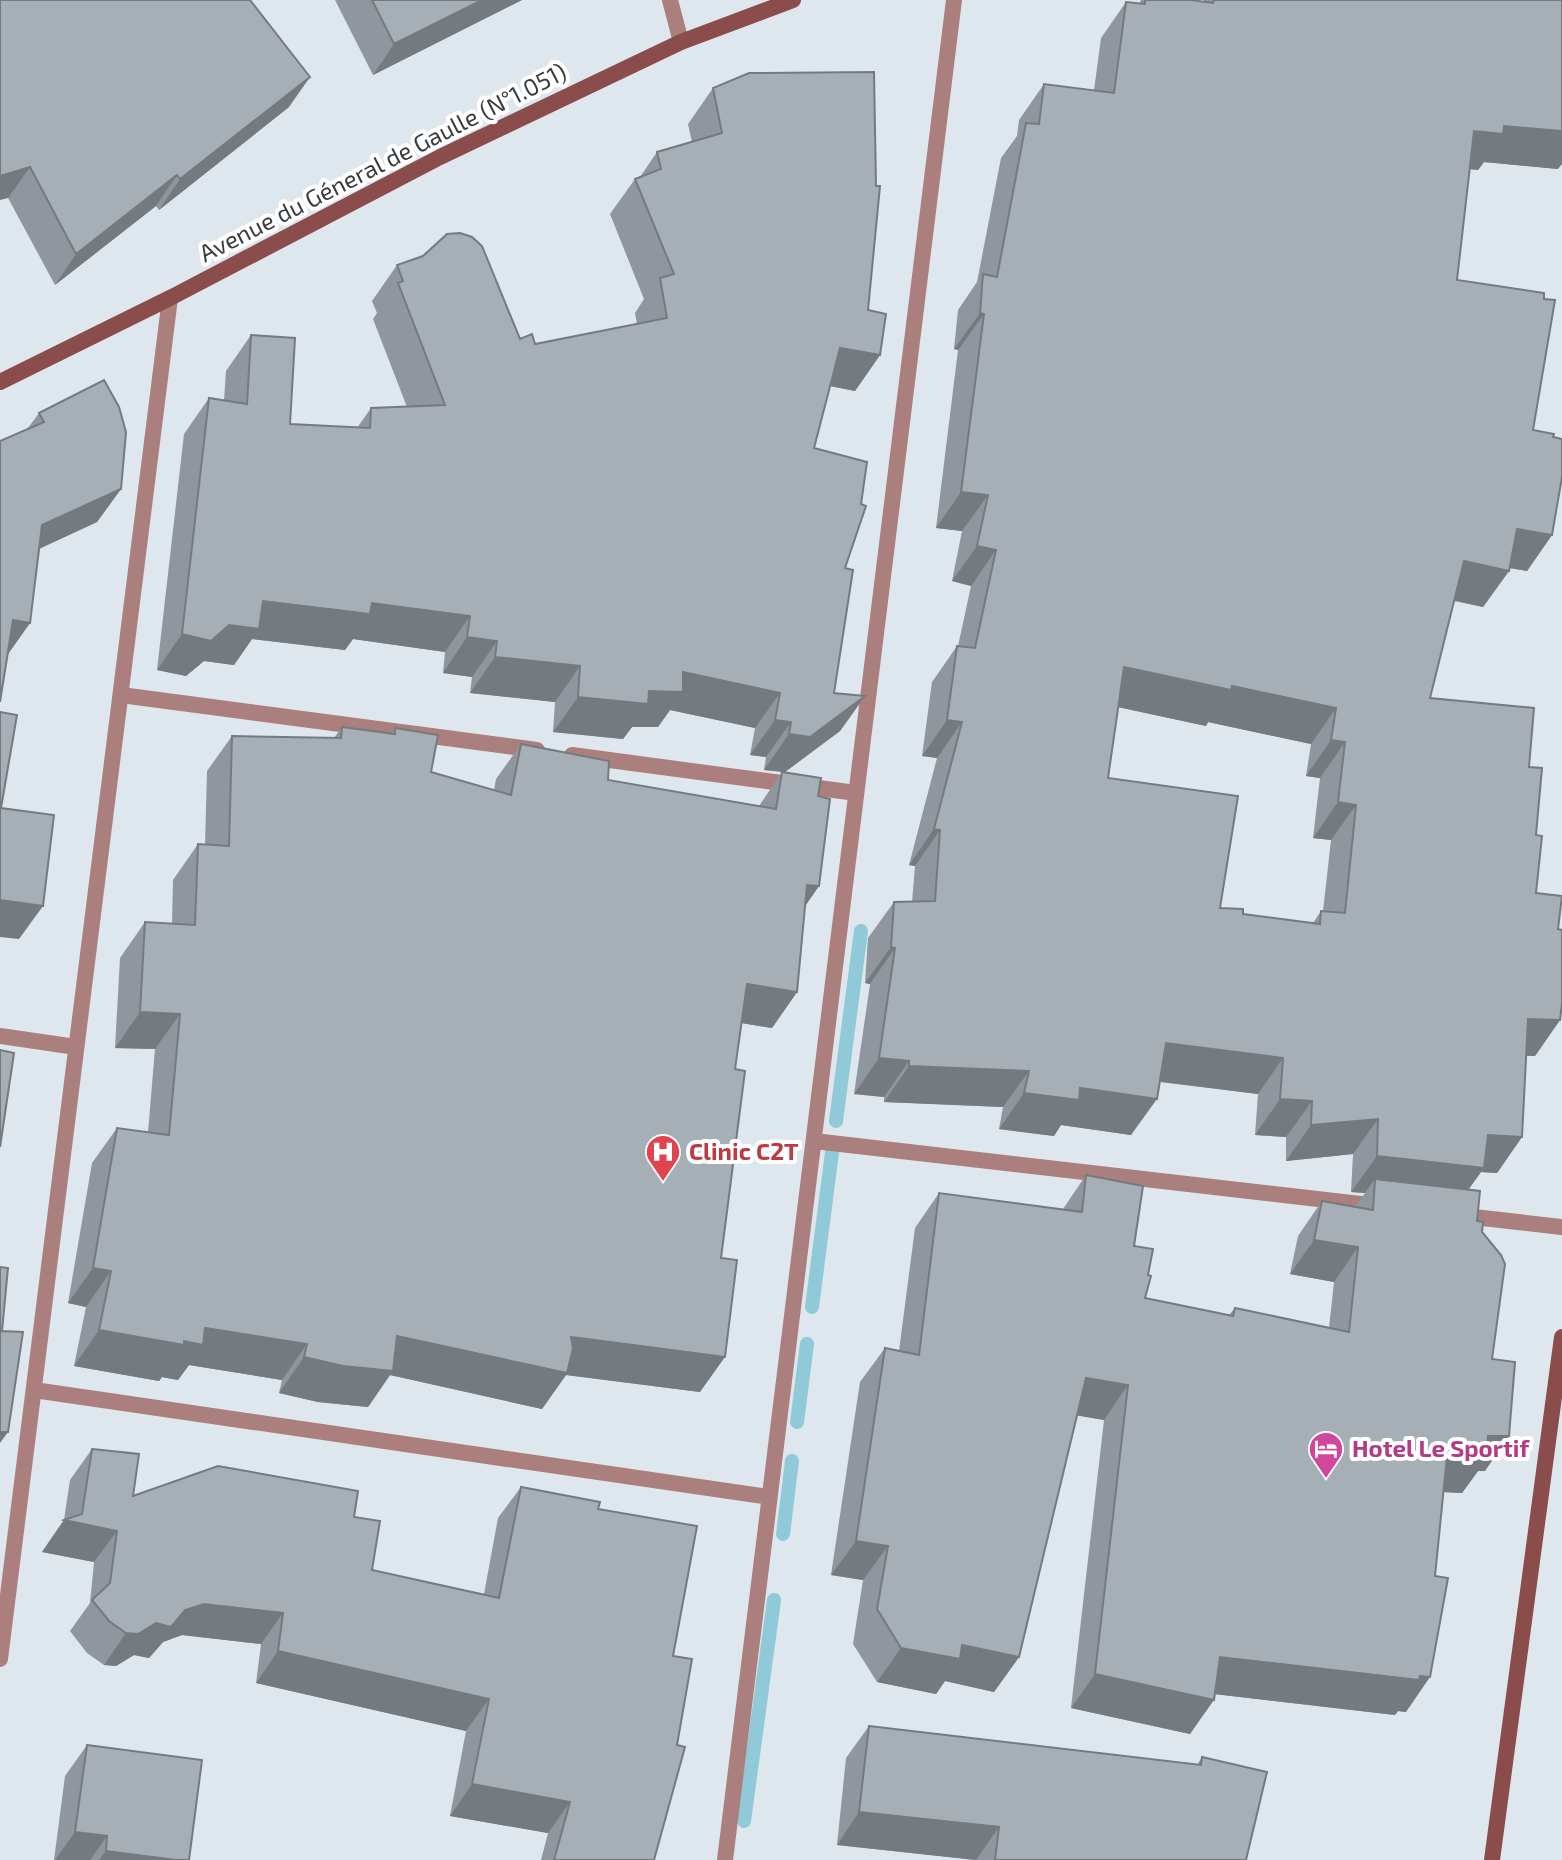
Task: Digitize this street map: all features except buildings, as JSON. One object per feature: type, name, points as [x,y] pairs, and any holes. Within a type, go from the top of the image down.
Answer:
[{"type":"main road","name":"Avenue du Géneral de Gaulle (N°1.051)","points":[[0,382],[170,298],[440,157],[681,42],[793,0]]},
{"type":"main road","points":[[1492,1860],[1562,1337]]},
{"type":"street","points":[[670,0],[681,42]]},
{"type":"street","points":[[725,1860],[954,0]]},
{"type":"street","points":[[0,1659],[170,298]]},
{"type":"street","points":[[121,695],[856,793]]},
{"type":"street","points":[[0,1036],[76,1047]]},
{"type":"street","points":[[814,1141],[1390,1207]]},
{"type":"street","points":[[1437,1213],[1562,1227]]},
{"type":"street","points":[[34,1390],[769,1497]]},
{"type":"waterway","points":[[836,1121],[861,931]]},
{"type":"waterway","points":[[812,1307],[833,1145]]},
{"type":"waterway","points":[[797,1422],[807,1344]]},
{"type":"waterway","points":[[783,1534],[792,1461]]},
{"type":"waterway","points":[[744,1821],[774,1600]]},
{"type":"place","name":"Clinic C2T","points":[[663,1183]]},
{"type":"place","name":"Hotel Le Sportif","points":[[1326,1480]]}]
